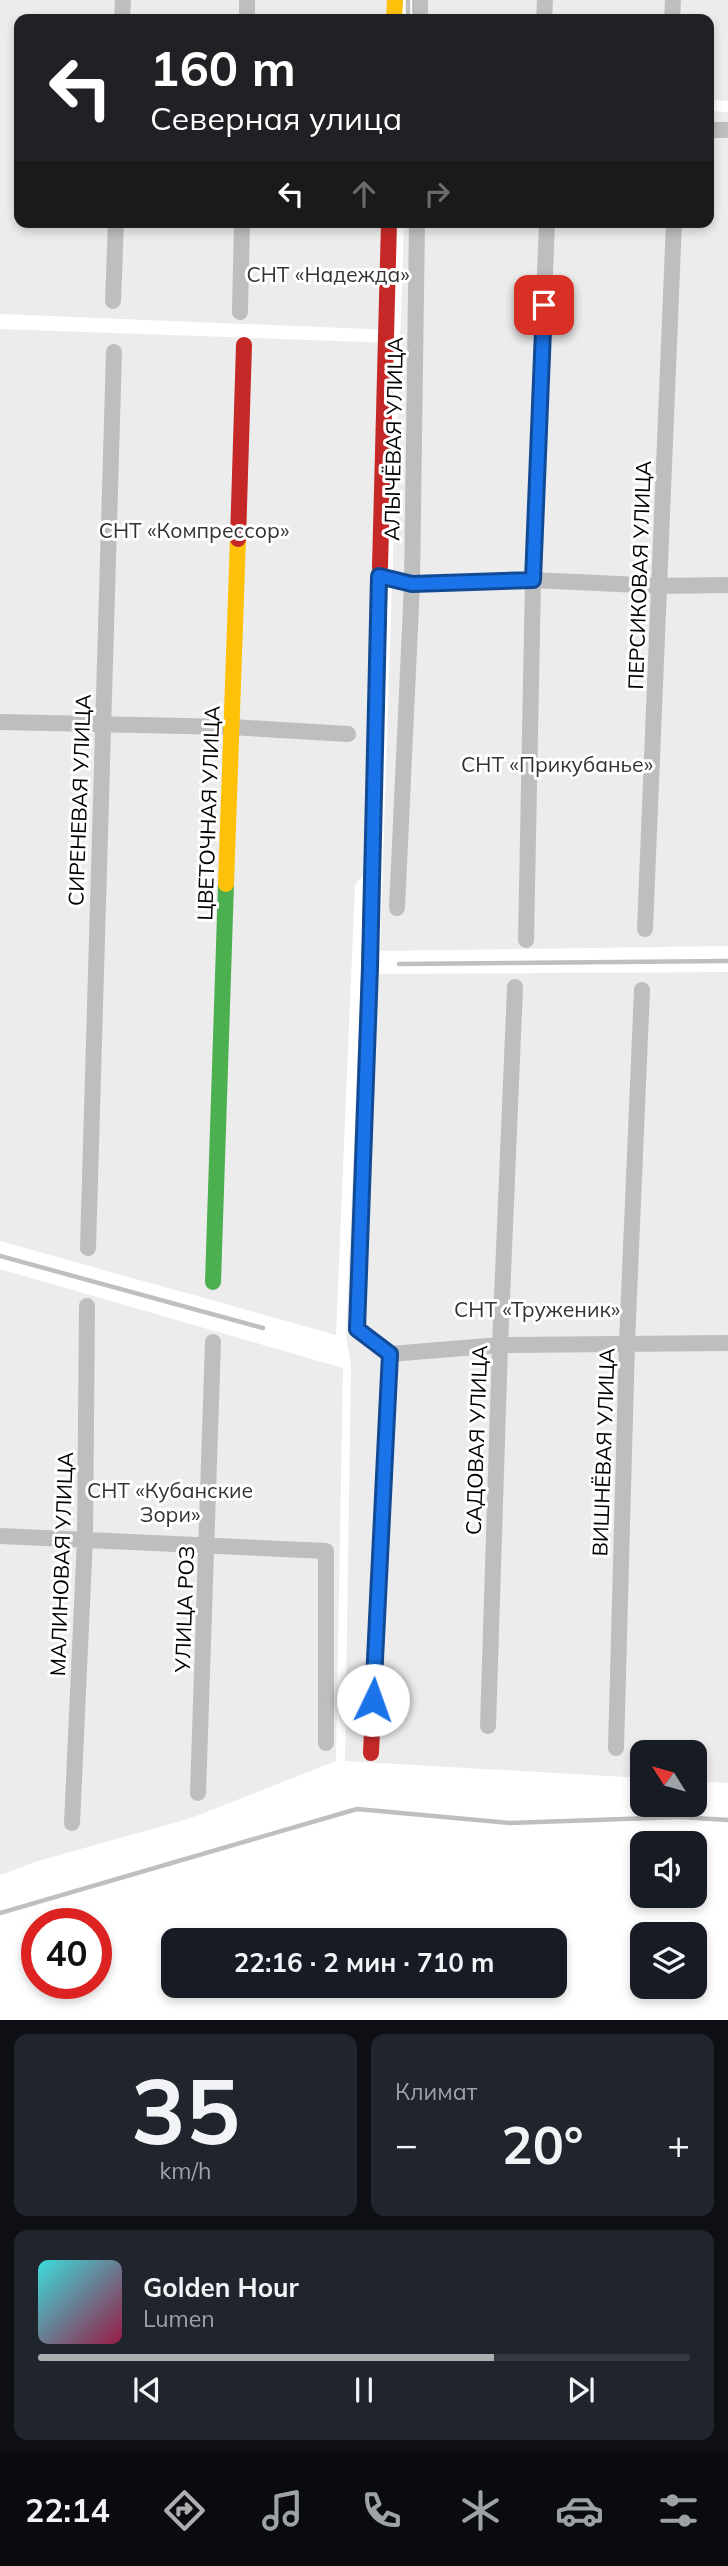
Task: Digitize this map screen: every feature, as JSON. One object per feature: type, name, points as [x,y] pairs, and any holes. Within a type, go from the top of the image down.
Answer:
[{"type":"street","points":[[113,301],[116,228]]},
{"type":"street","points":[[240,312],[242,228]]},
{"type":"street","points":[[389,228],[370,967],[357,1329],[390,1354],[500,1345],[728,1343]]},
{"type":"street","name":"АЛЫЧЁВАЯ УЛИЦА","points":[[397,908],[412,584],[417,228]]},
{"type":"street","points":[[526,940],[533,580],[547,228]]},
{"type":"street","name":"ПЕРСИКОВАЯ УЛИЦА","points":[[645,929],[674,228]]},
{"type":"street","name":"ЦВЕТОЧНАЯ УЛИЦА","points":[[213,1282],[244,345]]},
{"type":"street","name":"СИРЕНЕВАЯ УЛИЦА","points":[[88,1248],[114,352]]},
{"type":"street","points":[[379,576],[412,584],[533,580],[660,586],[728,585]]},
{"type":"street","points":[[0,722],[231,727],[348,734]]},
{"type":"street","name":"САДОВАЯ УЛИЦА","points":[[488,1726],[515,987]]},
{"type":"street","name":"ВИШНЁВАЯ УЛИЦА","points":[[616,1748],[627,1342],[642,990]]},
{"type":"street","name":"МАЛИНОВАЯ УЛИЦА","points":[[72,1823],[85,1538],[87,1306]]},
{"type":"street","name":"УЛИЦА РОЗ","points":[[198,1793],[213,1342]]},
{"type":"street","points":[[371,1753],[390,1354]]},
{"type":"street","points":[[0,1536],[327,1551],[326,1743]]},
{"type":"green space","name":"СНТ «Надежда»","points":[[0,0],[400,0],[400,14],[14,14],[14,228],[395,228],[392,330],[0,314]]},
{"type":"green space","points":[[415,0],[728,0],[728,101],[714,100],[714,14],[414,14]]},
{"type":"green space","name":"СНТ «Прикубанье»","points":[[714,111],[728,112],[728,946],[380,951],[404,228],[714,228]]},
{"type":"green space","name":"СНТ «Компрессор»","points":[[0,329],[394,343],[377,858],[355,885],[336,1335],[0,1241]]},
{"type":"green space","name":"СНТ «Труженик»","points":[[728,972],[728,1783],[707,1782],[707,1740],[630,1740],[630,1777],[345,1761],[351,1365],[346,1337],[361,974]]},
{"type":"green space","name":"СНТ «Кубанские Зори»","points":[[0,1269],[343,1368],[336,1761],[191,1818],[38,1861],[0,1875]]},
{"type":"waterway","points":[[408,0],[408,14]]},
{"type":"waterway","points":[[399,964],[728,961]]},
{"type":"waterway","points":[[0,1256],[263,1328]]},
{"type":"waterway","points":[[0,1913],[357,1809],[510,1823],[680,1817],[728,1820]]},
{"type":"traffic: fast","points":[[367,1051],[380,567]]},
{"type":"traffic: fast","points":[[213,1282],[226,884]]},
{"type":"traffic: slow","points":[[394,14],[395,0]]},
{"type":"traffic: slow","points":[[226,884],[238,539]]},
{"type":"traffic: slow","points":[[367,1051],[357,1329],[390,1354],[385,1450]]},
{"type":"traffic: jam","points":[[380,567],[389,228]]},
{"type":"traffic: jam","points":[[238,539],[244,345]]},
{"type":"traffic: jam","points":[[371,1753],[385,1450]]},
{"type":"route","points":[[373,1700],[390,1354],[357,1329],[370,967],[379,576],[412,584],[533,580],[544,305]]}]
